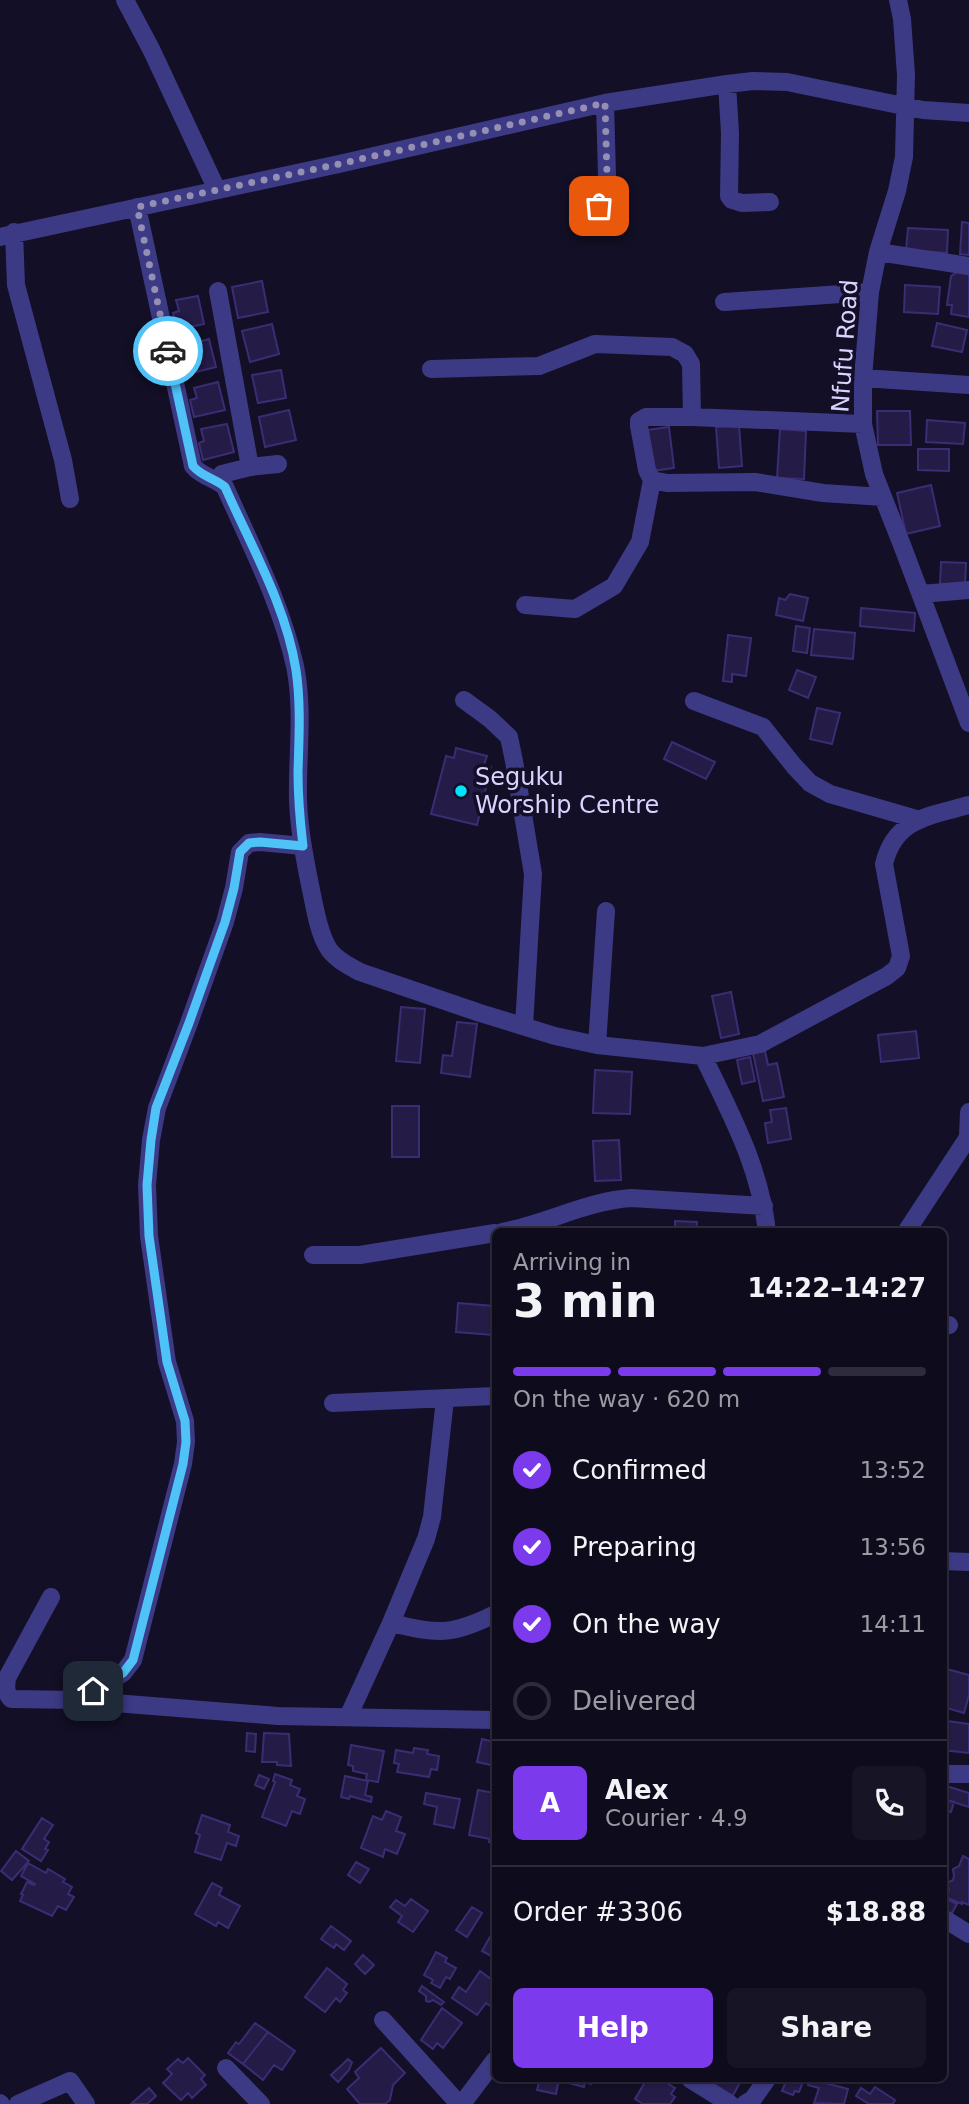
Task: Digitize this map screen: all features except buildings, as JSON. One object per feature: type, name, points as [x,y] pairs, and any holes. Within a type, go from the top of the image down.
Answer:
[{"type":"street","points":[[125,0],[217,190]]},
{"type":"street","name":"Nfufu Road","points":[[898,0],[906,75],[904,157],[870,292],[863,378],[863,424],[874,474],[969,723]]},
{"type":"street","points":[[70,499],[63,460],[16,285],[7,234],[605,103],[726,84],[753,81],[788,82],[906,106],[969,113]]},
{"type":"street","points":[[726,84],[730,134],[729,196],[742,203],[770,202]]},
{"type":"street","points":[[599,206],[607,176],[605,103]]},
{"type":"street","points":[[137,207],[193,466],[199,473],[225,487],[276,601],[293,657],[300,714],[298,802],[303,846],[317,918],[327,948],[342,962],[360,972],[524,1026],[597,1045],[703,1056],[760,1044],[887,976],[897,968],[901,956],[884,864],[887,850],[897,836],[916,819],[969,805]]},
{"type":"street","points":[[878,252],[969,266]]},
{"type":"street","points":[[218,291],[250,467]]},
{"type":"street","points":[[724,302],[870,292]]},
{"type":"street","points":[[431,369],[539,366],[590,345],[604,343],[672,347],[685,354],[691,363],[692,417]]},
{"type":"street","points":[[863,378],[969,384]]},
{"type":"street","points":[[525,606],[575,609],[614,586],[640,542],[652,480],[647,470],[639,426],[639,421],[646,417],[863,424]]},
{"type":"street","points":[[219,482],[222,474],[278,464]]},
{"type":"street","points":[[652,480],[667,483],[755,482],[883,497]]},
{"type":"street","points":[[921,594],[969,590]]},
{"type":"street","points":[[464,701],[490,719],[509,737],[514,761],[533,874],[524,1026]]},
{"type":"street","points":[[694,701],[763,727],[810,783],[830,794],[916,819]]},
{"type":"street","points":[[77,1700],[123,1673],[133,1660],[183,1464],[186,1442],[185,1421],[161,1332],[149,1236],[147,1185],[156,1108],[225,922],[240,852],[249,843],[303,846]]},
{"type":"street","points":[[597,1045],[606,911]]},
{"type":"street","points":[[703,1056],[747,1148],[764,1206],[767,1228]]},
{"type":"street","points":[[909,1228],[968,1136],[969,1112]]},
{"type":"street","points":[[521,1228],[611,1199],[764,1206]]},
{"type":"street","points":[[313,1255],[360,1255],[492,1233]]},
{"type":"street","points":[[333,1403],[492,1396]]},
{"type":"street","points":[[348,1717],[426,1539],[432,1517],[445,1399]]},
{"type":"street","points":[[947,1561],[969,1562]]},
{"type":"street","points":[[51,1597],[7,1678],[5,1688],[11,1699],[77,1700],[278,1716],[492,1720]]},
{"type":"street","points":[[391,1622],[425,1631],[455,1631],[492,1615]]},
{"type":"street","points":[[947,1773],[969,1774]]},
{"type":"street","points":[[947,1920],[969,1934]]},
{"type":"street","points":[[383,2021],[461,2104],[492,2064]]},
{"type":"street","points":[[226,2068],[261,2104]]},
{"type":"street","points":[[18,2104],[70,2081],[86,2104]]},
{"type":"street","points":[[695,2082],[730,2104]]},
{"type":"street","points":[[744,2104],[753,2099],[765,2082]]},
{"type":"way so far","points":[[168,351],[137,207],[605,103],[607,176],[599,206]]},
{"type":"place","name":"Seguku Worship Centre","points":[[461,791]]},
{"type":"route","points":[[93,1691],[123,1673],[133,1660],[183,1464],[186,1442],[185,1421],[161,1332],[149,1236],[147,1185],[156,1108],[225,922],[240,852],[249,843],[303,846],[298,802],[300,714],[296,670],[287,633],[276,601],[225,487],[199,473],[193,466],[168,351]]}]
